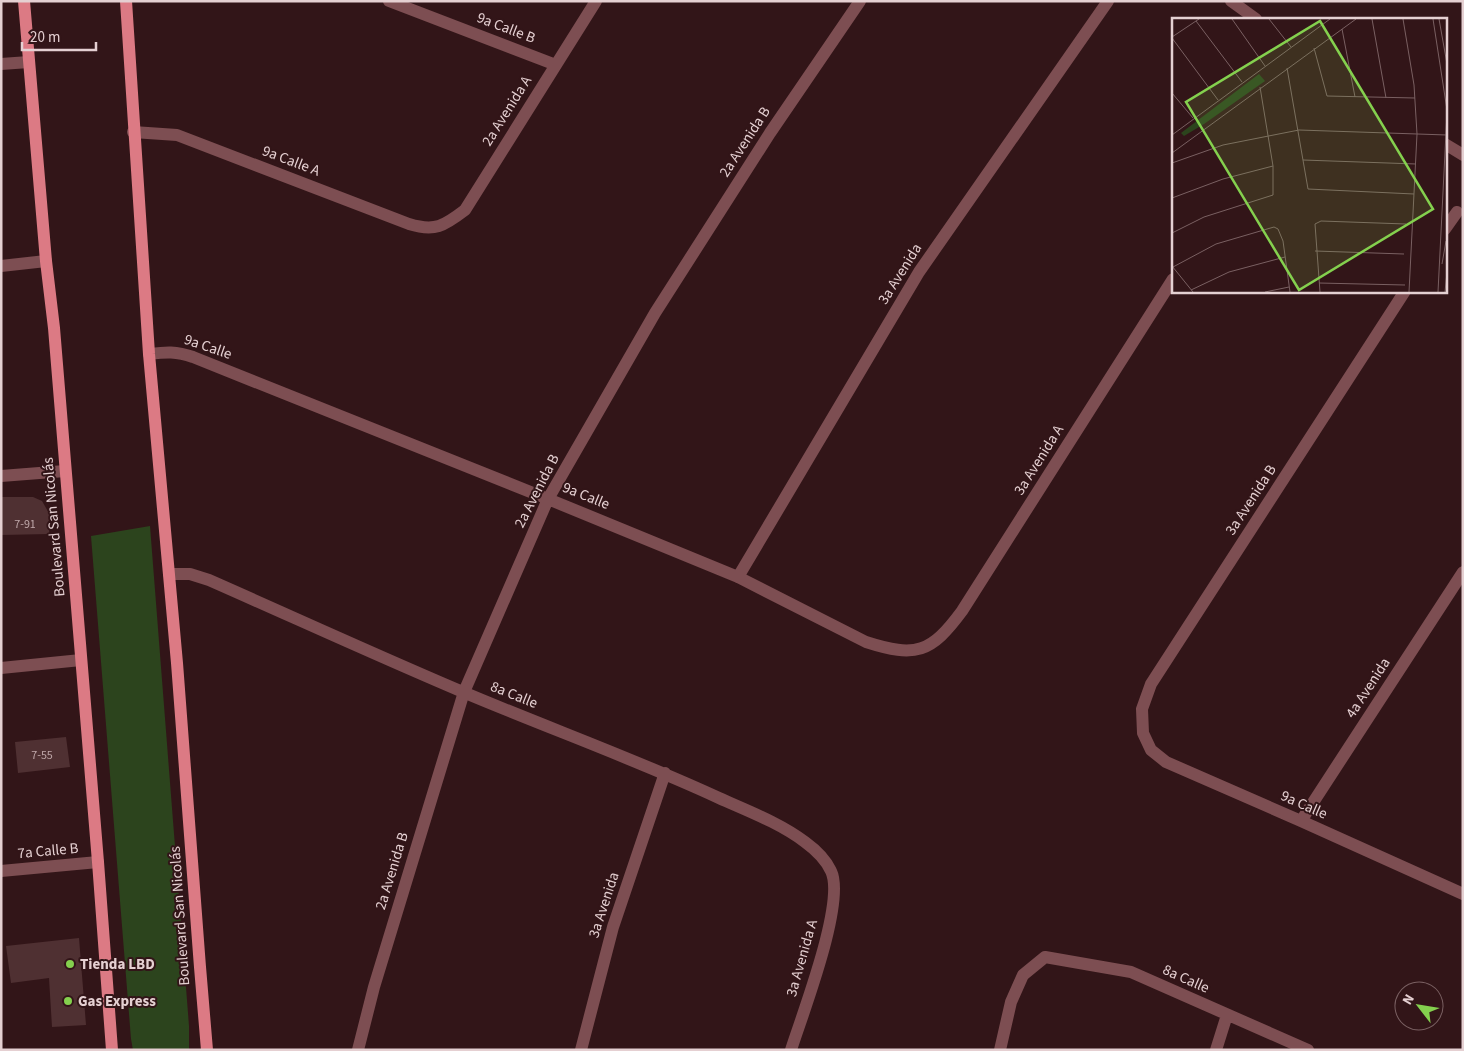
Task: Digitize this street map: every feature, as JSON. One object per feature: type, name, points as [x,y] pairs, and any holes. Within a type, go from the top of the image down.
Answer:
[{"type":"main road","name":"Boulevard San Nicolás","points":[[24,1],[46,262],[54,328],[112,1050]]},
{"type":"main road","name":"Boulevard San Nicolás","points":[[126,1],[148,354],[177,663],[207,1050]]},
{"type":"street","name":"9a Calle B","points":[[389,1],[556,65]]},
{"type":"street","name":"2a Avenida A","points":[[436,228],[465,210],[596,1]]},
{"type":"street","name":"2a Avenida B","points":[[358,1050],[377,978],[464,692],[548,499],[655,313],[770,133],[860,1]]},
{"type":"street","name":"3a Avenida","points":[[738,577],[919,272],[1108,1]]},
{"type":"street","points":[[1231,1],[1255,18]]},
{"type":"street","points":[[1,64],[29,62]]},
{"type":"street","name":"9a Calle A","points":[[134,132],[177,135],[409,224],[422,228],[436,228]]},
{"type":"street","points":[[1446,145],[1463,156]]},
{"type":"street","points":[[1446,227],[1456,212]]},
{"type":"street","points":[[1,266],[46,262]]},
{"type":"street","name":"3a Avenida A","points":[[921,649],[935,642],[947,631],[962,611],[1172,281]]},
{"type":"street","name":"3a Avenida B","points":[[1144,733],[1142,709],[1151,684],[1404,292]]},
{"type":"street","name":"9a Calle","points":[[148,354],[179,352],[193,357],[738,577],[866,642],[905,651],[921,649]]},
{"type":"street","points":[[1,476],[65,471]]},
{"type":"street","name":"4a Avenida","points":[[1301,821],[1463,572]]},
{"type":"street","name":"8a Calle","points":[[169,574],[190,574],[209,580],[464,692],[665,773],[778,826],[805,841],[820,855],[832,873]]},
{"type":"street","points":[[1,668],[81,660]]},
{"type":"street","name":"9a Calle","points":[[1144,733],[1152,750],[1166,762],[1463,894]]},
{"type":"street","name":"3a Avenida","points":[[581,1050],[613,927],[665,773]]},
{"type":"street","name":"7a Calle B","points":[[1,871],[98,862]]},
{"type":"street","name":"3a Avenida A","points":[[791,1050],[827,939],[834,890],[832,873]]},
{"type":"street","name":"8a Calle","points":[[1000,1050],[1011,1002],[1023,975],[1045,957],[1131,972],[1308,1050]]},
{"type":"street","points":[[1216,1050],[1227,1015]]},
{"type":"green space","points":[[150,526],[189,1026],[189,1050],[133,1050],[91,536]]},
{"type":"building","points":[[1,497],[33,497],[42,501],[50,515],[49,534],[1,535]]},
{"type":"building","points":[[66,737],[70,767],[18,773],[15,742]]},
{"type":"building","points":[[79,938],[86,1025],[52,1027],[49,978],[11,983],[6,946]]},
{"type":"place","name":"Tienda LBD","points":[[70,964]]},
{"type":"place","name":"Gas Express","points":[[68,1001]]}]
